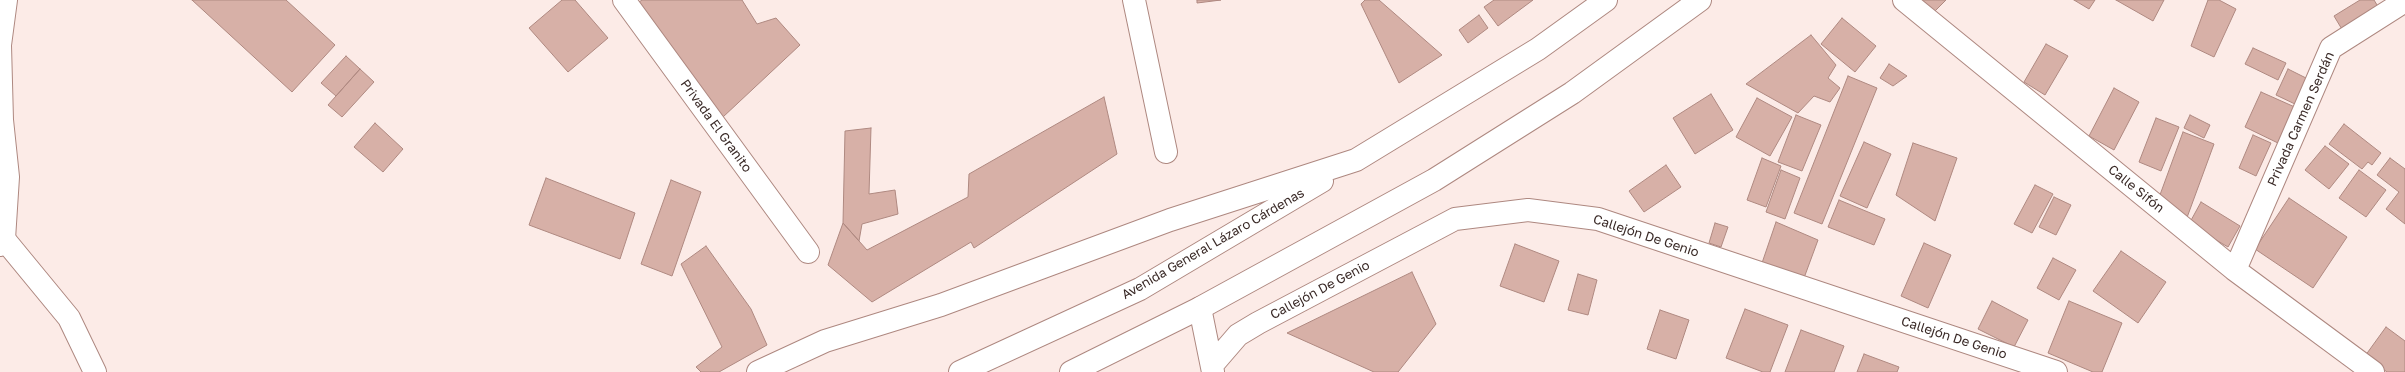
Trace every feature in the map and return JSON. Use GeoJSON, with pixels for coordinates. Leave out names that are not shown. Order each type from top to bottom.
{"type":"FeatureCollection","features":[{"type":"Feature","properties":{"kind":"street"},"geometry":{"type":"LineString","coordinates":[[6,0],[0,45],[1,119],[8,177],[2,242],[69,318],[95,372]]}},
{"type":"Feature","properties":{"kind":"street","name":"Privada El Granito"},"geometry":{"type":"LineString","coordinates":[[624,0],[808,252]]}},
{"type":"Feature","properties":{"kind":"street"},"geometry":{"type":"LineString","coordinates":[[1134,0],[1166,152]]}},
{"type":"Feature","properties":{"kind":"street"},"geometry":{"type":"LineString","coordinates":[[758,372],[825,341],[941,305],[1170,220],[1356,160],[1538,49],[1606,0]]}},
{"type":"Feature","properties":{"kind":"street"},"geometry":{"type":"LineString","coordinates":[[1070,372],[1200,308],[1434,180],[1572,93],[1700,0]]}},
{"type":"Feature","properties":{"kind":"street","name":"Calle Sifón"},"geometry":{"type":"LineString","coordinates":[[1904,0],[2235,270],[2373,372]]}},
{"type":"Feature","properties":{"kind":"street","name":"Privada Carmen Serdán"},"geometry":{"type":"LineString","coordinates":[[2235,270],[2331,48],[2405,1]]}},
{"type":"Feature","properties":{"kind":"street","name":"Avenida General Lázaro Cárdenas"},"geometry":{"type":"LineString","coordinates":[[960,372],[1140,289],[1356,160]]}},
{"type":"Feature","properties":{"kind":"street","name":"Callejón De Genio"},"geometry":{"type":"LineString","coordinates":[[1213,368],[1238,335],[1455,219],[1528,210],[1598,219],[2056,372]]}},
{"type":"Feature","properties":{"kind":"street"},"geometry":{"type":"LineString","coordinates":[[1200,308],[1213,368]]}},
{"type":"Feature","properties":{"kind":"building"},"geometry":{"type":"Polygon","coordinates":[[[192,0],[286,0],[335,45],[292,92],[192,0]]]}},
{"type":"Feature","properties":{"kind":"building"},"geometry":{"type":"Polygon","coordinates":[[[562,0],[575,0],[608,38],[568,72],[529,28],[562,0]]]}},
{"type":"Feature","properties":{"kind":"building"},"geometry":{"type":"Polygon","coordinates":[[[642,0],[742,0],[757,24],[776,18],[800,45],[723,117],[636,4],[642,0]]]}},
{"type":"Feature","properties":{"kind":"building"},"geometry":{"type":"Polygon","coordinates":[[[1197,0],[1221,0],[1197,3],[1197,0]]]}},
{"type":"Feature","properties":{"kind":"building"},"geometry":{"type":"Polygon","coordinates":[[[1365,0],[1379,0],[1442,55],[1399,83],[1361,4],[1365,0]]]}},
{"type":"Feature","properties":{"kind":"building"},"geometry":{"type":"Polygon","coordinates":[[[1494,0],[1533,0],[1498,26],[1484,7],[1494,0]]]}},
{"type":"Feature","properties":{"kind":"building"},"geometry":{"type":"Polygon","coordinates":[[[1913,0],[1946,0],[1929,17],[1913,0]]]}},
{"type":"Feature","properties":{"kind":"building"},"geometry":{"type":"Polygon","coordinates":[[[2074,0],[2095,0],[2089,9],[2074,0]]]}},
{"type":"Feature","properties":{"kind":"building"},"geometry":{"type":"Polygon","coordinates":[[[2116,0],[2164,0],[2153,21],[2116,0]]]}},
{"type":"Feature","properties":{"kind":"building"},"geometry":{"type":"Polygon","coordinates":[[[2208,0],[2219,0],[2236,9],[2214,57],[2191,46],[2208,0]]]}},
{"type":"Feature","properties":{"kind":"building"},"geometry":{"type":"Polygon","coordinates":[[[2360,0],[2374,0],[2382,13],[2346,36],[2334,16],[2360,0]]]}},
{"type":"Feature","properties":{"kind":"building"},"geometry":{"type":"Polygon","coordinates":[[[1479,15],[1488,28],[1468,43],[1459,30],[1479,15]]]}},
{"type":"Feature","properties":{"kind":"building"},"geometry":{"type":"Polygon","coordinates":[[[1842,18],[1876,46],[1855,72],[1821,44],[1842,18]]]}},
{"type":"Feature","properties":{"kind":"building"},"geometry":{"type":"Polygon","coordinates":[[[1811,35],[1836,65],[1828,78],[1840,88],[1830,102],[1814,96],[1798,113],[1746,84],[1811,35]]]}},
{"type":"Feature","properties":{"kind":"building"},"geometry":{"type":"Polygon","coordinates":[[[2046,44],[2068,56],[2045,95],[2024,82],[2046,44]]]}},
{"type":"Feature","properties":{"kind":"building"},"geometry":{"type":"Polygon","coordinates":[[[2253,48],[2286,63],[2278,80],[2245,64],[2253,48]]]}},
{"type":"Feature","properties":{"kind":"building"},"geometry":{"type":"Polygon","coordinates":[[[346,56],[360,69],[336,96],[321,83],[346,56]]]}},
{"type":"Feature","properties":{"kind":"building"},"geometry":{"type":"Polygon","coordinates":[[[1889,64],[1907,76],[1893,86],[1880,78],[1889,64]]]}},
{"type":"Feature","properties":{"kind":"building"},"geometry":{"type":"Polygon","coordinates":[[[360,69],[374,82],[342,117],[328,105],[360,69]]]}},
{"type":"Feature","properties":{"kind":"building"},"geometry":{"type":"Polygon","coordinates":[[[2288,69],[2308,79],[2297,105],[2276,95],[2288,69]]]}},
{"type":"Feature","properties":{"kind":"building"},"geometry":{"type":"Polygon","coordinates":[[[1848,76],[1877,88],[1822,224],[1794,213],[1848,76]]]}},
{"type":"Feature","properties":{"kind":"building"},"geometry":{"type":"Polygon","coordinates":[[[2114,88],[2139,102],[2114,150],[2089,136],[2114,88]]]}},
{"type":"Feature","properties":{"kind":"building"},"geometry":{"type":"Polygon","coordinates":[[[2261,92],[2297,108],[2280,144],[2245,127],[2261,92]]]}},
{"type":"Feature","properties":{"kind":"building"},"geometry":{"type":"Polygon","coordinates":[[[1711,94],[1733,130],[1695,154],[1673,118],[1711,94]]]}},
{"type":"Feature","properties":{"kind":"building"},"geometry":{"type":"Polygon","coordinates":[[[1104,97],[1117,154],[974,248],[971,242],[872,302],[828,265],[843,223],[867,250],[968,197],[969,174],[1104,97]]]}},
{"type":"Feature","properties":{"kind":"building"},"geometry":{"type":"Polygon","coordinates":[[[1757,98],[1792,117],[1770,156],[1736,137],[1757,98]]]}},
{"type":"Feature","properties":{"kind":"building"},"geometry":{"type":"Polygon","coordinates":[[[1796,115],[1821,125],[1802,171],[1778,162],[1796,115]]]}},
{"type":"Feature","properties":{"kind":"building"},"geometry":{"type":"Polygon","coordinates":[[[2190,115],[2210,125],[2204,138],[2184,128],[2190,115]]]}},
{"type":"Feature","properties":{"kind":"building"},"geometry":{"type":"Polygon","coordinates":[[[2156,118],[2179,127],[2161,171],[2139,162],[2156,118]]]}},
{"type":"Feature","properties":{"kind":"building"},"geometry":{"type":"Polygon","coordinates":[[[375,123],[403,149],[383,172],[354,147],[375,123]]]}},
{"type":"Feature","properties":{"kind":"building"},"geometry":{"type":"Polygon","coordinates":[[[2344,124],[2381,153],[2372,165],[2368,162],[2362,169],[2329,144],[2344,124]]]}},
{"type":"Feature","properties":{"kind":"building"},"geometry":{"type":"Polygon","coordinates":[[[871,128],[869,194],[895,190],[898,214],[862,224],[859,241],[843,223],[845,131],[871,128]]]}},
{"type":"Feature","properties":{"kind":"building"},"geometry":{"type":"Polygon","coordinates":[[[2183,132],[2214,144],[2185,223],[2157,203],[2183,132]]]}},
{"type":"Feature","properties":{"kind":"building"},"geometry":{"type":"Polygon","coordinates":[[[2253,135],[2271,143],[2256,176],[2239,168],[2253,135]]]}},
{"type":"Feature","properties":{"kind":"building"},"geometry":{"type":"Polygon","coordinates":[[[1864,142],[1891,154],[1867,208],[1840,196],[1864,142]]]}},
{"type":"Feature","properties":{"kind":"building"},"geometry":{"type":"Polygon","coordinates":[[[1913,143],[1957,158],[1935,221],[1896,195],[1913,143]]]}},
{"type":"Feature","properties":{"kind":"building"},"geometry":{"type":"Polygon","coordinates":[[[2325,146],[2349,164],[2329,189],[2305,170],[2325,146]]]}},
{"type":"Feature","properties":{"kind":"building"},"geometry":{"type":"Polygon","coordinates":[[[1762,158],[1781,166],[1766,207],[1747,200],[1762,158]]]}},
{"type":"Feature","properties":{"kind":"building"},"geometry":{"type":"Polygon","coordinates":[[[2390,158],[2405,169],[2405,224],[2386,209],[2399,192],[2377,175],[2390,158]]]}},
{"type":"Feature","properties":{"kind":"building"},"geometry":{"type":"Polygon","coordinates":[[[1666,165],[1681,187],[1644,212],[1629,191],[1666,165]]]}},
{"type":"Feature","properties":{"kind":"building"},"geometry":{"type":"Polygon","coordinates":[[[1781,170],[1800,178],[1785,219],[1766,212],[1781,170]]]}},
{"type":"Feature","properties":{"kind":"building"},"geometry":{"type":"Polygon","coordinates":[[[2359,170],[2386,190],[2366,217],[2339,198],[2359,170]]]}},
{"type":"Feature","properties":{"kind":"building"},"geometry":{"type":"Polygon","coordinates":[[[546,178],[635,213],[620,259],[529,225],[546,178]]]}},
{"type":"Feature","properties":{"kind":"building"},"geometry":{"type":"Polygon","coordinates":[[[671,180],[701,192],[672,276],[641,264],[671,180]]]}},
{"type":"Feature","properties":{"kind":"building"},"geometry":{"type":"Polygon","coordinates":[[[2035,185],[2053,194],[2032,233],[2014,224],[2035,185]]]}},
{"type":"Feature","properties":{"kind":"building"},"geometry":{"type":"Polygon","coordinates":[[[2054,197],[2071,205],[2056,235],[2039,227],[2054,197]]]}},
{"type":"Feature","properties":{"kind":"building"},"geometry":{"type":"Polygon","coordinates":[[[2289,198],[2347,237],[2313,288],[2255,249],[2289,198]]]}},
{"type":"Feature","properties":{"kind":"building"},"geometry":{"type":"Polygon","coordinates":[[[1839,200],[1885,219],[1874,245],[1828,227],[1839,200]]]}},
{"type":"Feature","properties":{"kind":"building"},"geometry":{"type":"Polygon","coordinates":[[[2201,202],[2240,226],[2228,247],[2189,224],[2201,202]]]}},
{"type":"Feature","properties":{"kind":"building"},"geometry":{"type":"Polygon","coordinates":[[[1776,222],[1818,240],[1804,278],[1762,263],[1776,222]]]}},
{"type":"Feature","properties":{"kind":"building"},"geometry":{"type":"Polygon","coordinates":[[[1715,223],[1728,227],[1721,247],[1709,243],[1715,223]]]}},
{"type":"Feature","properties":{"kind":"building"},"geometry":{"type":"Polygon","coordinates":[[[1924,243],[1951,255],[1928,308],[1901,296],[1924,243]]]}},
{"type":"Feature","properties":{"kind":"building"},"geometry":{"type":"Polygon","coordinates":[[[1515,244],[1559,261],[1544,302],[1500,286],[1515,244]]]}},
{"type":"Feature","properties":{"kind":"building"},"geometry":{"type":"Polygon","coordinates":[[[706,246],[751,309],[767,345],[719,372],[701,372],[696,367],[722,347],[681,264],[706,246]]]}},
{"type":"Feature","properties":{"kind":"building"},"geometry":{"type":"Polygon","coordinates":[[[2121,251],[2166,282],[2138,323],[2093,291],[2121,251]]]}},
{"type":"Feature","properties":{"kind":"building"},"geometry":{"type":"Polygon","coordinates":[[[2053,258],[2076,270],[2059,300],[2037,288],[2053,258]]]}},
{"type":"Feature","properties":{"kind":"building"},"geometry":{"type":"Polygon","coordinates":[[[1412,272],[1436,324],[1398,372],[1374,372],[1287,333],[1412,272]]]}},
{"type":"Feature","properties":{"kind":"building"},"geometry":{"type":"Polygon","coordinates":[[[1578,274],[1597,280],[1588,315],[1568,310],[1578,274]]]}},
{"type":"Feature","properties":{"kind":"building"},"geometry":{"type":"Polygon","coordinates":[[[1992,301],[2028,320],[2014,347],[1978,329],[1992,301]]]}},
{"type":"Feature","properties":{"kind":"building"},"geometry":{"type":"Polygon","coordinates":[[[2069,301],[2122,323],[2102,372],[2093,372],[2048,353],[2069,301]]]}},
{"type":"Feature","properties":{"kind":"building"},"geometry":{"type":"Polygon","coordinates":[[[1745,309],[1788,325],[1770,372],[1763,372],[1726,358],[1745,309]]]}},
{"type":"Feature","properties":{"kind":"building"},"geometry":{"type":"Polygon","coordinates":[[[1660,310],[1689,320],[1676,359],[1647,349],[1660,310]]]}},
{"type":"Feature","properties":{"kind":"building"},"geometry":{"type":"Polygon","coordinates":[[[2386,327],[2405,341],[2405,372],[2387,372],[2365,356],[2386,327]]]}},
{"type":"Feature","properties":{"kind":"building"},"geometry":{"type":"Polygon","coordinates":[[[1801,330],[1844,346],[1834,372],[1785,372],[1801,330]]]}},
{"type":"Feature","properties":{"kind":"building"},"geometry":{"type":"Polygon","coordinates":[[[1864,354],[1899,367],[1897,372],[1857,372],[1864,354]]]}}]}
